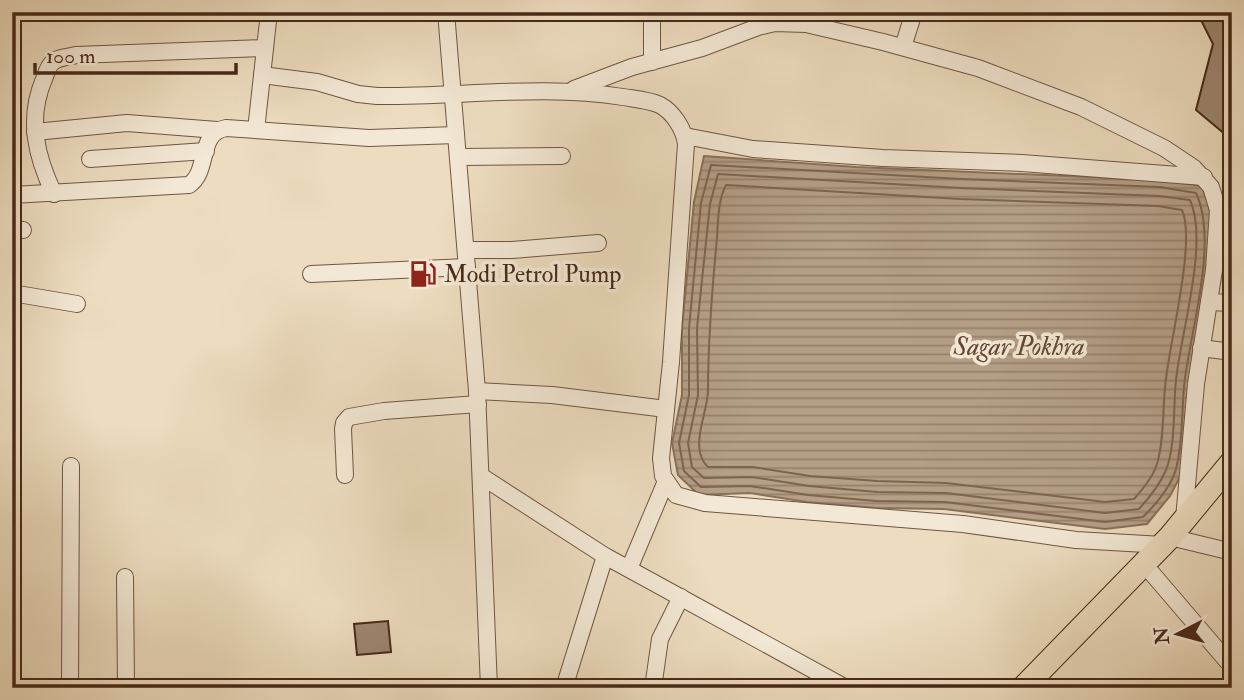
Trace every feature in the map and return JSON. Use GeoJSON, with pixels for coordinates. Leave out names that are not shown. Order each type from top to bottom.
{"type":"FeatureCollection","features":[{"type":"Feature","properties":{"kind":"highway"},"geometry":{"type":"LineString","coordinates":[[1023,688],[1173,533],[1232,462]]}},
{"type":"Feature","properties":{"kind":"street"},"geometry":{"type":"LineString","coordinates":[[256,131],[269,12]]}},
{"type":"Feature","properties":{"kind":"street"},"geometry":{"type":"LineString","coordinates":[[446,12],[477,398],[489,688]]}},
{"type":"Feature","properties":{"kind":"street"},"geometry":{"type":"LineString","coordinates":[[652,12],[652,62]]}},
{"type":"Feature","properties":{"kind":"street"},"geometry":{"type":"LineString","coordinates":[[903,47],[914,12]]}},
{"type":"Feature","properties":{"kind":"street"},"geometry":{"type":"LineString","coordinates":[[565,92],[632,67],[702,48],[794,17],[978,68],[1081,107],[1164,148],[1204,177],[1211,187],[1218,210],[1214,270],[1173,533]]}},
{"type":"Feature","properties":{"kind":"street"},"geometry":{"type":"LineString","coordinates":[[47,194],[35,132],[38,95],[51,64],[56,59],[76,55],[265,48]]}},
{"type":"Feature","properties":{"kind":"street"},"geometry":{"type":"LineString","coordinates":[[262,75],[317,82],[367,95],[565,92],[603,94],[651,102],[670,113],[685,136],[685,174],[661,458],[666,481],[676,495],[705,502],[963,524],[1076,540],[1173,533],[1232,552]]}},
{"type":"Feature","properties":{"kind":"street"},"geometry":{"type":"LineString","coordinates":[[35,132],[127,123],[369,138],[456,135]]}},
{"type":"Feature","properties":{"kind":"street"},"geometry":{"type":"LineString","coordinates":[[12,195],[189,185],[200,174],[211,135],[217,130]]}},
{"type":"Feature","properties":{"kind":"street"},"geometry":{"type":"LineString","coordinates":[[685,136],[753,149],[883,158],[1022,163],[1204,177]]}},
{"type":"Feature","properties":{"kind":"street"},"geometry":{"type":"LineString","coordinates":[[90,159],[206,151]]}},
{"type":"Feature","properties":{"kind":"street"},"geometry":{"type":"LineString","coordinates":[[458,157],[562,156]]}},
{"type":"Feature","properties":{"kind":"street"},"geometry":{"type":"LineString","coordinates":[[311,274],[393,268],[512,250],[598,243]]}},
{"type":"Feature","properties":{"kind":"street"},"geometry":{"type":"LineString","coordinates":[[12,293],[77,304]]}},
{"type":"Feature","properties":{"kind":"street"},"geometry":{"type":"LineString","coordinates":[[1209,302],[1232,303]]}},
{"type":"Feature","properties":{"kind":"street"},"geometry":{"type":"LineString","coordinates":[[1200,348],[1232,352]]}},
{"type":"Feature","properties":{"kind":"street"},"geometry":{"type":"LineString","coordinates":[[345,475],[344,423],[349,416],[477,398],[552,395],[666,409]]}},
{"type":"Feature","properties":{"kind":"street"},"geometry":{"type":"LineString","coordinates":[[70,688],[71,466]]}},
{"type":"Feature","properties":{"kind":"street"},"geometry":{"type":"LineString","coordinates":[[481,476],[605,556],[846,688]]}},
{"type":"Feature","properties":{"kind":"street"},"geometry":{"type":"LineString","coordinates":[[629,569],[666,481]]}},
{"type":"Feature","properties":{"kind":"street"},"geometry":{"type":"LineString","coordinates":[[564,688],[605,556]]}},
{"type":"Feature","properties":{"kind":"street"},"geometry":{"type":"LineString","coordinates":[[1144,564],[1227,661]]}},
{"type":"Feature","properties":{"kind":"street"},"geometry":{"type":"LineString","coordinates":[[125,577],[127,688]]}},
{"type":"Feature","properties":{"kind":"street"},"geometry":{"type":"LineString","coordinates":[[653,688],[660,639],[681,597]]}},
{"type":"Feature","properties":{"kind":"water","name":"Sagar Pokhra"},"geometry":{"type":"Polygon","coordinates":[[[704,156],[856,167],[1160,180],[1202,186],[1211,214],[1211,265],[1182,473],[1170,496],[1147,524],[1105,529],[944,509],[876,508],[807,502],[750,493],[699,495],[678,475],[672,443],[682,395],[682,328],[694,202],[704,156]]]}},
{"type":"Feature","properties":{"kind":"building"},"geometry":{"type":"Polygon","coordinates":[[[1197,12],[1232,12],[1232,140],[1196,110],[1213,44],[1197,12]]]}},
{"type":"Feature","properties":{"kind":"building"},"geometry":{"type":"Polygon","coordinates":[[[388,621],[391,652],[357,655],[354,624],[388,621]]]}},
{"type":"Feature","properties":{"kind":"place","name":"Modi Petrol Pump"},"geometry":{"type":"Point","coordinates":[423,274]}}]}
